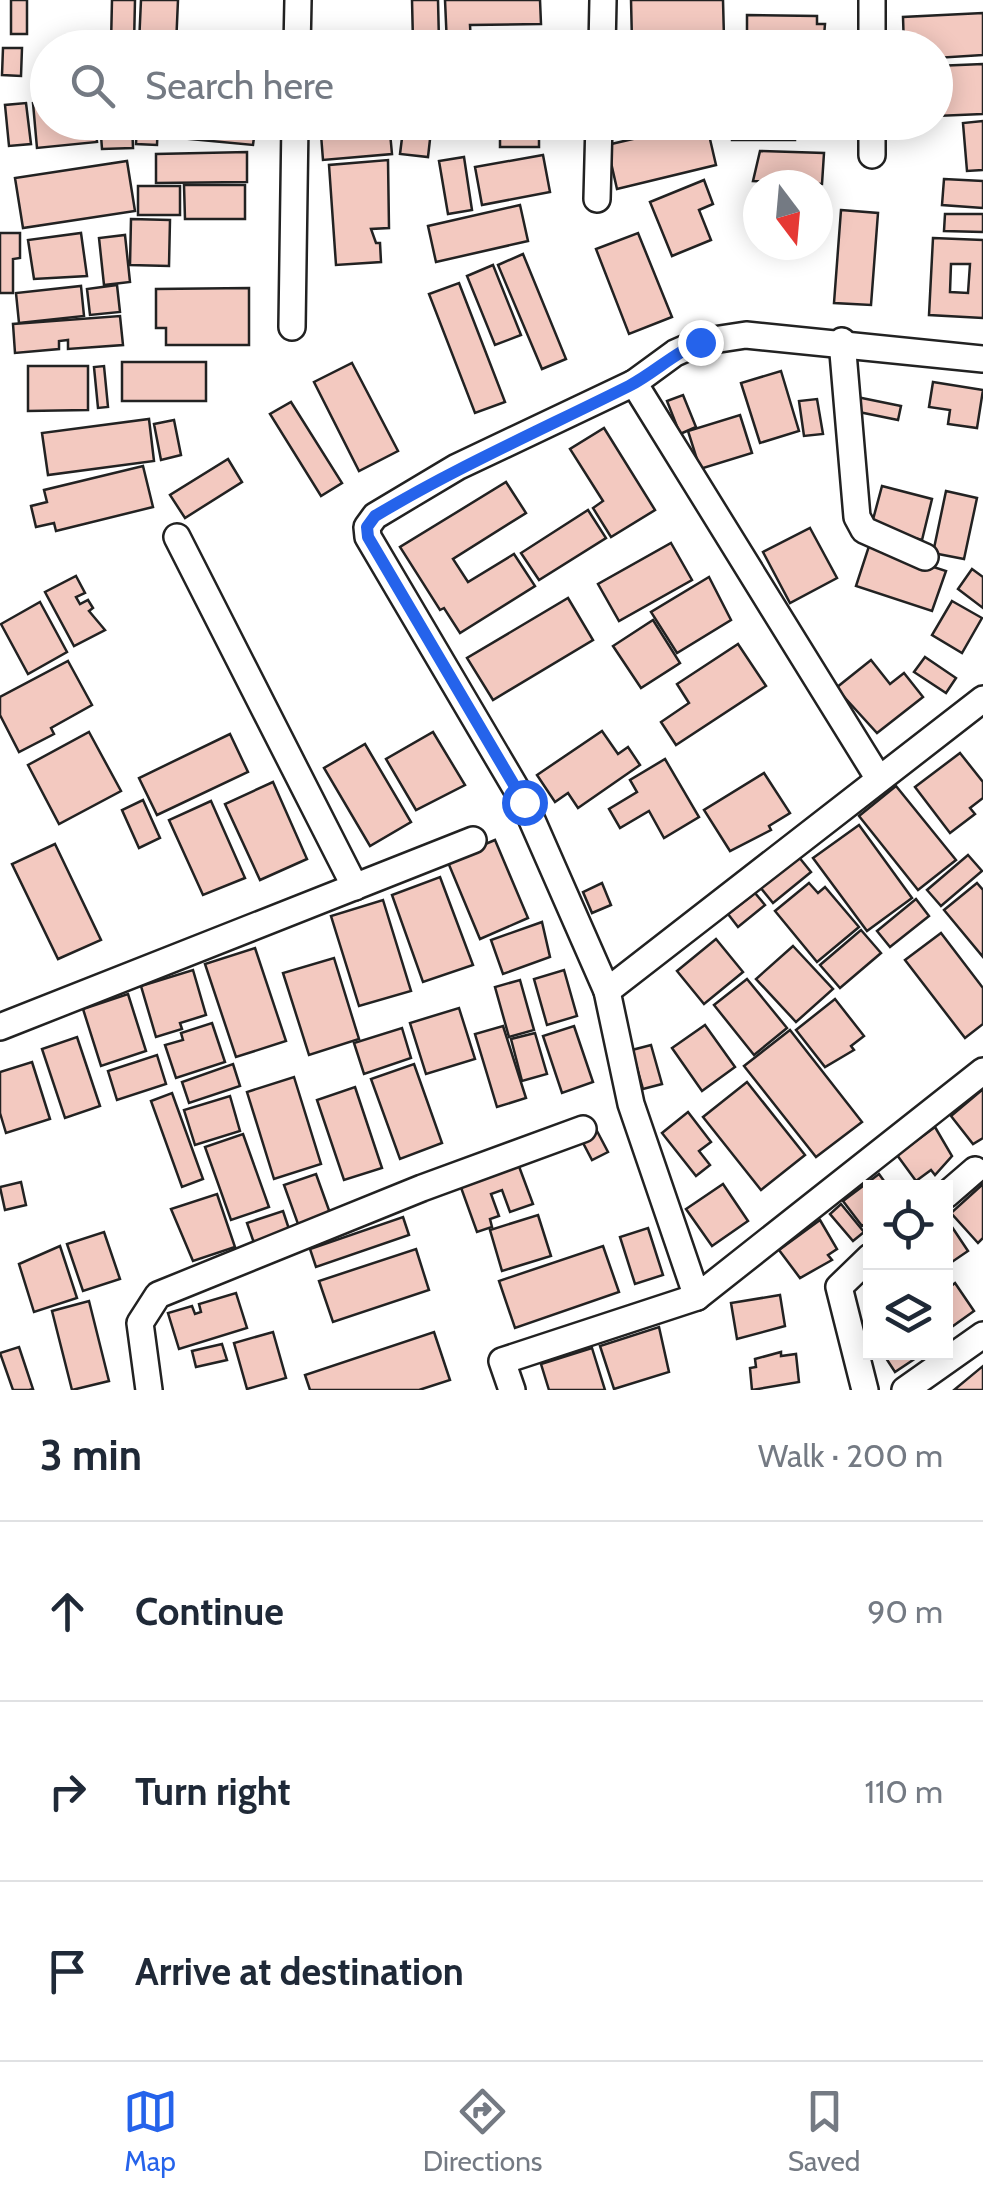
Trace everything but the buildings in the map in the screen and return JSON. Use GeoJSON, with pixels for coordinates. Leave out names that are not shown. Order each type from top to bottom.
{"type":"FeatureCollection","features":[{"type":"Feature","properties":{"kind":"street"},"geometry":{"type":"LineString","coordinates":[[297,30],[298,0]]}},
{"type":"Feature","properties":{"kind":"street"},"geometry":{"type":"LineString","coordinates":[[602,30],[603,0]]}},
{"type":"Feature","properties":{"kind":"street"},"geometry":{"type":"LineString","coordinates":[[872,0],[872,30]]}},
{"type":"Feature","properties":{"kind":"street"},"geometry":{"type":"LineString","coordinates":[[292,327],[295,140]]}},
{"type":"Feature","properties":{"kind":"street"},"geometry":{"type":"LineString","coordinates":[[597,199],[599,140]]}},
{"type":"Feature","properties":{"kind":"street"},"geometry":{"type":"LineString","coordinates":[[872,140],[872,155]]}},
{"type":"Feature","properties":{"kind":"street"},"geometry":{"type":"LineString","coordinates":[[696,1297],[632,1104],[607,990],[524,802],[368,537],[367,527],[375,516],[457,466],[634,384],[676,352],[721,337],[842,342],[983,359]]}},
{"type":"Feature","properties":{"kind":"street"},"geometry":{"type":"LineString","coordinates":[[842,342],[857,517],[864,530],[925,557]]}},
{"type":"Feature","properties":{"kind":"street"},"geometry":{"type":"LineString","coordinates":[[634,384],[879,779]]}},
{"type":"Feature","properties":{"kind":"street"},"geometry":{"type":"LineString","coordinates":[[178,537],[356,886]]}},
{"type":"Feature","properties":{"kind":"street"},"geometry":{"type":"LineString","coordinates":[[607,990],[983,699]]}},
{"type":"Feature","properties":{"kind":"street"},"geometry":{"type":"LineString","coordinates":[[0,1027],[473,840]]}},
{"type":"Feature","properties":{"kind":"street"},"geometry":{"type":"LineString","coordinates":[[512,1390],[502,1360],[696,1297],[983,1071]]}},
{"type":"Feature","properties":{"kind":"street"},"geometry":{"type":"LineString","coordinates":[[148,1390],[140,1323],[158,1295],[422,1188],[584,1128]]}},
{"type":"Feature","properties":{"kind":"street"},"geometry":{"type":"LineString","coordinates":[[953,1189],[975,1170]]}},
{"type":"Feature","properties":{"kind":"street"},"geometry":{"type":"LineString","coordinates":[[863,1264],[839,1287],[865,1390]]}},
{"type":"Feature","properties":{"kind":"street"},"geometry":{"type":"LineString","coordinates":[[905,1390],[983,1335]]}},
{"type":"Feature","properties":{"kind":"route"},"geometry":{"type":"LineString","coordinates":[[524,802],[368,537],[367,527],[375,516],[457,466],[634,384],[676,352],[700,342]]}}]}
